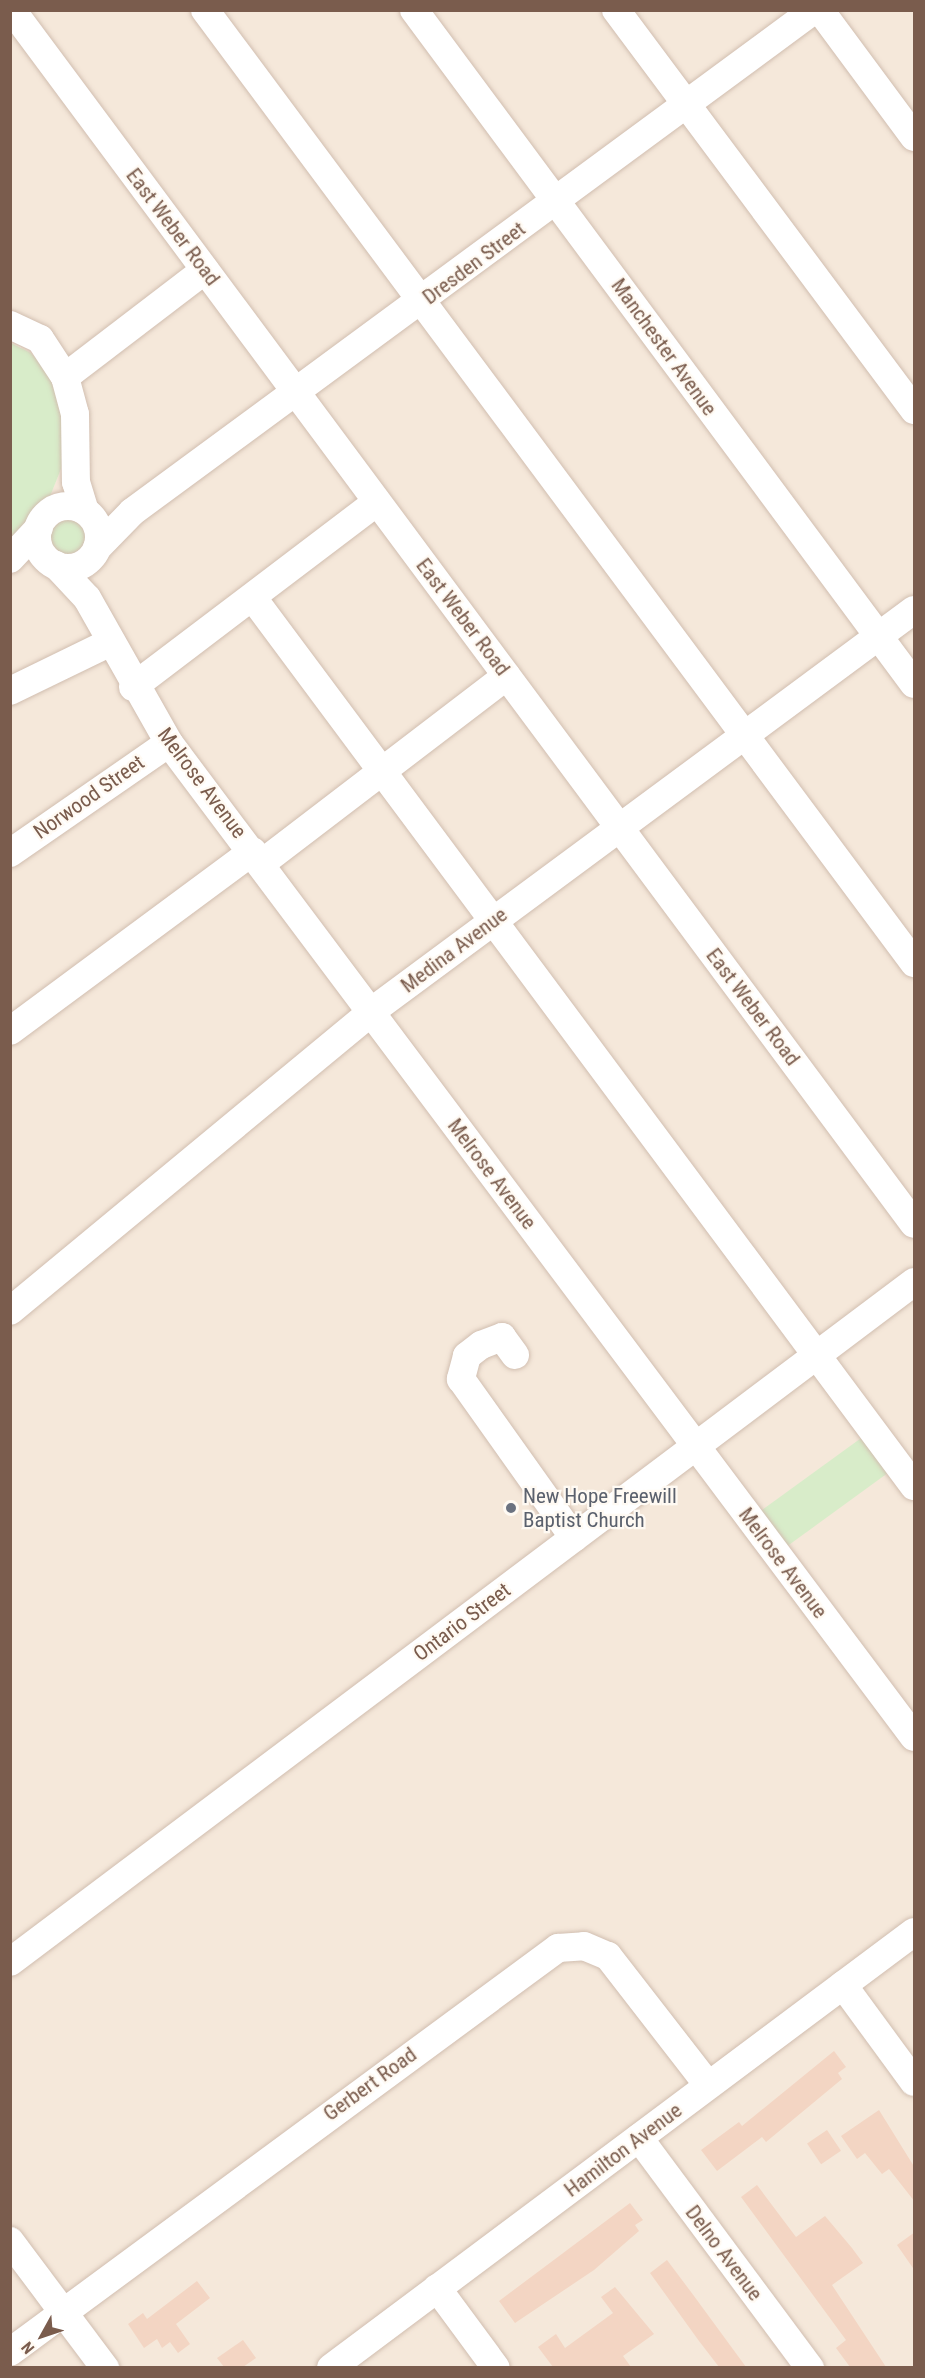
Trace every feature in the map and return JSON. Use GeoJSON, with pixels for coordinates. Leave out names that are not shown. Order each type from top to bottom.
{"type":"FeatureCollection","features":[{"type":"Feature","properties":{"kind":"street","name":"East Weber Road"},"geometry":{"type":"LineString","coordinates":[[12,10],[915,1224]]}},
{"type":"Feature","properties":{"kind":"street"},"geometry":{"type":"LineString","coordinates":[[205,10],[915,963]]}},
{"type":"Feature","properties":{"kind":"street","name":"Manchester Avenue"},"geometry":{"type":"LineString","coordinates":[[414,10],[915,684]]}},
{"type":"Feature","properties":{"kind":"street"},"geometry":{"type":"LineString","coordinates":[[616,10],[915,410]]}},
{"type":"Feature","properties":{"kind":"street","name":"Dresden Street"},"geometry":{"type":"LineString","coordinates":[[93,554],[132,512],[422,302],[814,10]]}},
{"type":"Feature","properties":{"kind":"street"},"geometry":{"type":"LineString","coordinates":[[820,10],[915,137]]}},
{"type":"Feature","properties":{"kind":"street"},"geometry":{"type":"LineString","coordinates":[[64,377],[205,270]]}},
{"type":"Feature","properties":{"kind":"street"},"geometry":{"type":"LineString","coordinates":[[10,325],[40,339],[64,377],[75,414],[76,482],[89,515],[93,554],[73,567],[51,561],[14,557]]}},
{"type":"Feature","properties":{"kind":"street"},"geometry":{"type":"LineString","coordinates":[[14,557],[76,482]]}},
{"type":"Feature","properties":{"kind":"street"},"geometry":{"type":"LineString","coordinates":[[133,687],[377,502]]}},
{"type":"Feature","properties":{"kind":"street"},"geometry":{"type":"LineString","coordinates":[[44,520],[67,506],[89,515]]}},
{"type":"Feature","properties":{"kind":"street","name":"Dresden Street"},"geometry":{"type":"LineString","coordinates":[[89,515],[132,512]]}},
{"type":"Feature","properties":{"kind":"street"},"geometry":{"type":"LineString","coordinates":[[44,520],[51,561]]}},
{"type":"Feature","properties":{"kind":"street","name":"Melrose Avenue"},"geometry":{"type":"LineString","coordinates":[[87,598],[93,554]]}},
{"type":"Feature","properties":{"kind":"street","name":"Melrose Avenue"},"geometry":{"type":"LineString","coordinates":[[51,561],[87,598],[133,687],[169,743],[257,857],[915,1737]]}},
{"type":"Feature","properties":{"kind":"street"},"geometry":{"type":"LineString","coordinates":[[253,598],[915,1486]]}},
{"type":"Feature","properties":{"kind":"street","name":"Medina Avenue"},"geometry":{"type":"LineString","coordinates":[[10,1311],[372,1011],[915,610]]}},
{"type":"Feature","properties":{"kind":"street"},"geometry":{"type":"LineString","coordinates":[[10,691],[109,643]]}},
{"type":"Feature","properties":{"kind":"street"},"geometry":{"type":"LineString","coordinates":[[10,1031],[382,772],[507,676]]}},
{"type":"Feature","properties":{"kind":"street","name":"Norwood Street"},"geometry":{"type":"LineString","coordinates":[[10,853],[169,743]]}},
{"type":"Feature","properties":{"kind":"street","name":"Ontario Street"},"geometry":{"type":"LineString","coordinates":[[10,1962],[915,1282]]}},
{"type":"Feature","properties":{"kind":"street"},"geometry":{"type":"LineString","coordinates":[[515,1355],[502,1337],[481,1345],[467,1356],[461,1379],[574,1538]]}},
{"type":"Feature","properties":{"kind":"street","name":"Hamilton Avenue"},"geometry":{"type":"LineString","coordinates":[[331,2367],[915,1932]]}},
{"type":"Feature","properties":{"kind":"street","name":"Gerbert Road"},"geometry":{"type":"LineString","coordinates":[[10,2352],[558,1948],[584,1946],[608,1956],[708,2085]]}},
{"type":"Feature","properties":{"kind":"street"},"geometry":{"type":"LineString","coordinates":[[843,1985],[915,2082]]}},
{"type":"Feature","properties":{"kind":"street","name":"Delno Avenue"},"geometry":{"type":"LineString","coordinates":[[639,2138],[810,2367]]}},
{"type":"Feature","properties":{"kind":"street"},"geometry":{"type":"LineString","coordinates":[[10,2241],[105,2367]]}},
{"type":"Feature","properties":{"kind":"street"},"geometry":{"type":"LineString","coordinates":[[437,2288],[496,2367]]}},
{"type":"Feature","properties":{"kind":"shaded area"},"geometry":{"type":"Polygon","coordinates":[[[11,11],[914,11],[914,2367],[11,2367],[10,545],[45,508],[65,459],[21,347],[11,343],[11,11]]]}},
{"type":"Feature","properties":{"kind":"green space"},"geometry":{"type":"Polygon","coordinates":[[[11,343],[31,353],[47,372],[62,405],[65,459],[45,509],[11,545],[11,343]]]}},
{"type":"Feature","properties":{"kind":"green space"},"geometry":{"type":"Polygon","coordinates":[[[68,520],[80,525],[85,537],[80,549],[68,554],[56,549],[51,537],[56,525],[68,520]]]}},
{"type":"Feature","properties":{"kind":"green space"},"geometry":{"type":"Polygon","coordinates":[[[864,1436],[890,1472],[785,1548],[759,1512],[864,1436]]]}},
{"type":"Feature","properties":{"kind":"building"},"geometry":{"type":"Polygon","coordinates":[[[834,2051],[846,2067],[838,2073],[842,2079],[766,2142],[762,2137],[717,2171],[701,2150],[739,2122],[742,2126],[834,2051]]]}},
{"type":"Feature","properties":{"kind":"building"},"geometry":{"type":"Polygon","coordinates":[[[879,2110],[915,2168],[915,2202],[889,2169],[882,2174],[865,2153],[857,2159],[841,2136],[879,2110]]]}},
{"type":"Feature","properties":{"kind":"building"},"geometry":{"type":"Polygon","coordinates":[[[827,2130],[841,2151],[821,2164],[807,2143],[827,2130]]]}},
{"type":"Feature","properties":{"kind":"building"},"geometry":{"type":"Polygon","coordinates":[[[757,2185],[796,2237],[825,2216],[863,2263],[832,2285],[886,2367],[850,2367],[836,2348],[846,2340],[741,2197],[757,2185]]]}},
{"type":"Feature","properties":{"kind":"building"},"geometry":{"type":"Polygon","coordinates":[[[630,2203],[643,2220],[635,2225],[639,2231],[594,2270],[515,2323],[499,2301],[630,2203]]]}},
{"type":"Feature","properties":{"kind":"building"},"geometry":{"type":"Polygon","coordinates":[[[915,2232],[915,2271],[897,2245],[915,2232]]]}},
{"type":"Feature","properties":{"kind":"building"},"geometry":{"type":"Polygon","coordinates":[[[667,2260],[746,2367],[719,2367],[699,2341],[650,2273],[667,2260]]]}},
{"type":"Feature","properties":{"kind":"building"},"geometry":{"type":"Polygon","coordinates":[[[197,2281],[210,2298],[176,2324],[190,2344],[178,2353],[170,2342],[162,2348],[157,2339],[144,2348],[128,2324],[143,2313],[147,2319],[197,2281]]]}},
{"type":"Feature","properties":{"kind":"building"},"geometry":{"type":"Polygon","coordinates":[[[615,2287],[654,2334],[623,2356],[631,2367],[553,2367],[538,2347],[556,2334],[565,2348],[613,2313],[601,2297],[615,2287]]]}},
{"type":"Feature","properties":{"kind":"building"},"geometry":{"type":"Polygon","coordinates":[[[243,2340],[256,2358],[243,2367],[224,2367],[217,2358],[243,2340]]]}},
{"type":"Feature","properties":{"kind":"place","name":"New Hope Freewill Baptist Church"},"geometry":{"type":"Point","coordinates":[511,1508]}}]}
